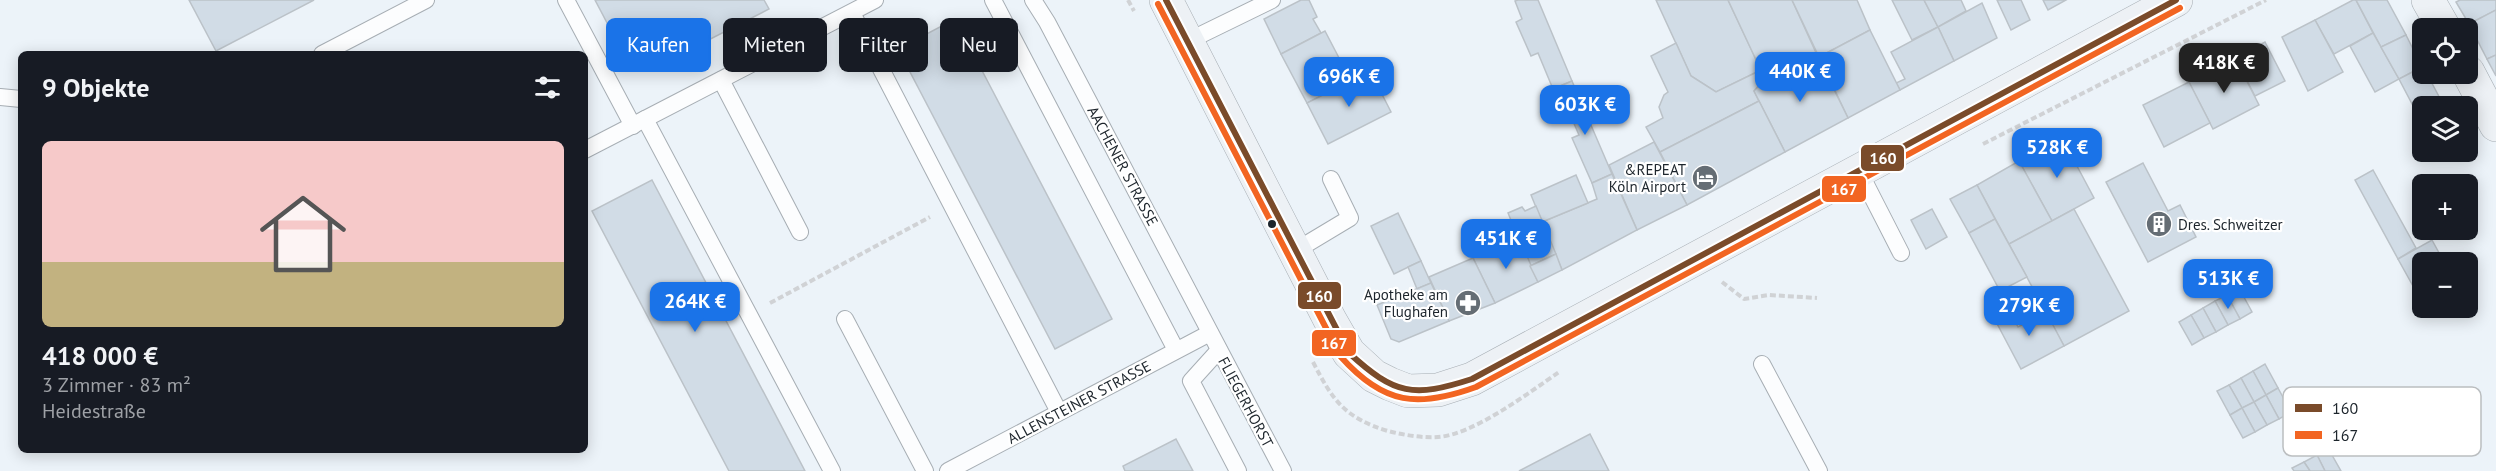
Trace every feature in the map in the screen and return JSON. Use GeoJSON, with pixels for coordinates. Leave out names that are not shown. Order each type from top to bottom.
{"type":"FeatureCollection","features":[{"type":"Feature","properties":{"kind":"street"},"geometry":{"type":"LineString","coordinates":[[1166,0],[1294,251],[1349,353],[1374,376],[1408,391],[1438,390],[1472,379],[1858,169],[2176,0]]}},
{"type":"Feature","properties":{"kind":"street"},"geometry":{"type":"LineString","coordinates":[[2428,0],[2438,18]]}},
{"type":"Feature","properties":{"kind":"street"},"geometry":{"type":"LineString","coordinates":[[2474,84],[2496,124]]}},
{"type":"Feature","properties":{"kind":"lane"},"geometry":{"type":"LineString","coordinates":[[328,51],[426,0]]}},
{"type":"Feature","properties":{"kind":"lane"},"geometry":{"type":"LineString","coordinates":[[566,0],[749,314],[832,471]]}},
{"type":"Feature","properties":{"kind":"lane"},"geometry":{"type":"LineString","coordinates":[[588,148],[875,0]]}},
{"type":"Feature","properties":{"kind":"lane"},"geometry":{"type":"LineString","coordinates":[[993,0],[1176,350]]}},
{"type":"Feature","properties":{"kind":"lane","name":"AACHENER STRASSE"},"geometry":{"type":"LineString","coordinates":[[1033,0],[1053,32],[1210,333]]}},
{"type":"Feature","properties":{"kind":"lane"},"geometry":{"type":"LineString","coordinates":[[1186,42],[1272,0]]}},
{"type":"Feature","properties":{"kind":"lane"},"geometry":{"type":"LineString","coordinates":[[852,13],[1059,412]]}},
{"type":"Feature","properties":{"kind":"lane"},"geometry":{"type":"LineString","coordinates":[[721,80],[800,232]]}},
{"type":"Feature","properties":{"kind":"lane"},"geometry":{"type":"LineString","coordinates":[[0,97],[18,99]]}},
{"type":"Feature","properties":{"kind":"lane"},"geometry":{"type":"LineString","coordinates":[[1858,169],[1900,253]]}},
{"type":"Feature","properties":{"kind":"lane"},"geometry":{"type":"LineString","coordinates":[[1294,251],[1350,218],[1331,179]]}},
{"type":"Feature","properties":{"kind":"lane"},"geometry":{"type":"LineString","coordinates":[[845,319],[925,471]]}},
{"type":"Feature","properties":{"kind":"lane","name":"ALLENSTEINER STRASSE"},"geometry":{"type":"LineString","coordinates":[[948,471],[1210,333]]}},
{"type":"Feature","properties":{"kind":"lane","name":"FLIEGERHORST"},"geometry":{"type":"LineString","coordinates":[[1210,333],[1283,471]]}},
{"type":"Feature","properties":{"kind":"lane"},"geometry":{"type":"LineString","coordinates":[[1218,350],[1191,381],[1238,471]]}},
{"type":"Feature","properties":{"kind":"lane"},"geometry":{"type":"LineString","coordinates":[[1762,364],[1819,471]]}},
{"type":"Feature","properties":{"kind":"path"},"geometry":{"type":"LineString","coordinates":[[749,314],[952,205]]}},
{"type":"Feature","properties":{"kind":"path"},"geometry":{"type":"LineString","coordinates":[[1722,281],[1744,299],[1769,295],[1817,298]]}},
{"type":"Feature","properties":{"kind":"building"},"geometry":{"type":"Polygon","coordinates":[[[189,0],[314,0],[216,51],[189,0]]]}},
{"type":"Feature","properties":{"kind":"building"},"geometry":{"type":"Polygon","coordinates":[[[595,0],[764,0],[769,9],[751,18],[723,18],[723,33],[711,39],[711,18],[606,18],[606,21],[595,0]]]}},
{"type":"Feature","properties":{"kind":"building"},"geometry":{"type":"Polygon","coordinates":[[[1301,0],[1309,0],[1317,17],[1313,19],[1321,33],[1281,54],[1264,19],[1301,0]]]}},
{"type":"Feature","properties":{"kind":"building"},"geometry":{"type":"Polygon","coordinates":[[[1538,0],[1572,81],[1553,89],[1538,53],[1531,56],[1516,22],[1522,19],[1515,1],[1538,0]]]}},
{"type":"Feature","properties":{"kind":"building"},"geometry":{"type":"Polygon","coordinates":[[[1656,0],[1728,0],[1761,70],[1716,92],[1691,76],[1656,0]]]}},
{"type":"Feature","properties":{"kind":"building"},"geometry":{"type":"Polygon","coordinates":[[[1728,0],[1792,0],[1817,55],[1765,79],[1728,0]]]}},
{"type":"Feature","properties":{"kind":"building"},"geometry":{"type":"Polygon","coordinates":[[[1792,0],[1857,0],[1870,30],[1819,57],[1792,0]]]}},
{"type":"Feature","properties":{"kind":"building"},"geometry":{"type":"Polygon","coordinates":[[[1892,0],[1924,0],[1938,27],[1912,40],[1892,0]]]}},
{"type":"Feature","properties":{"kind":"building"},"geometry":{"type":"Polygon","coordinates":[[[1924,0],[1961,0],[1966,11],[1938,27],[1924,0]]]}},
{"type":"Feature","properties":{"kind":"building"},"geometry":{"type":"Polygon","coordinates":[[[1997,0],[2021,0],[2030,20],[2011,30],[1997,0]]]}},
{"type":"Feature","properties":{"kind":"building"},"geometry":{"type":"Polygon","coordinates":[[[2043,0],[2066,0],[2048,10],[2043,0]]]}},
{"type":"Feature","properties":{"kind":"building"},"geometry":{"type":"Polygon","coordinates":[[[2356,0],[2373,33],[2334,54],[2315,20],[2356,0]]]}},
{"type":"Feature","properties":{"kind":"building"},"geometry":{"type":"Polygon","coordinates":[[[2356,0],[2387,0],[2406,35],[2381,47],[2356,0]]]}},
{"type":"Feature","properties":{"kind":"building"},"geometry":{"type":"Polygon","coordinates":[[[2496,0],[2496,10],[2478,19],[2465,18],[2456,2],[2496,0]]]}},
{"type":"Feature","properties":{"kind":"building"},"geometry":{"type":"Polygon","coordinates":[[[1982,3],[1997,38],[1954,61],[1938,27],[1982,3]]]}},
{"type":"Feature","properties":{"kind":"building"},"geometry":{"type":"Polygon","coordinates":[[[2496,10],[2496,55],[2487,59],[2478,42],[2478,19],[2496,10]]]}},
{"type":"Feature","properties":{"kind":"building"},"geometry":{"type":"Polygon","coordinates":[[[2315,20],[2343,72],[2308,91],[2282,37],[2315,20]]]}},
{"type":"Feature","properties":{"kind":"building"},"geometry":{"type":"Polygon","coordinates":[[[940,27],[940,72],[983,72],[1112,319],[1055,349],[910,72],[928,72],[928,33],[940,27]]]}},
{"type":"Feature","properties":{"kind":"building"},"geometry":{"type":"Polygon","coordinates":[[[1938,27],[1954,61],[1900,90],[1896,83],[1905,79],[1891,52],[1938,27]]]}},
{"type":"Feature","properties":{"kind":"building"},"geometry":{"type":"Polygon","coordinates":[[[1870,30],[1900,90],[1848,118],[1819,57],[1870,30]]]}},
{"type":"Feature","properties":{"kind":"building"},"geometry":{"type":"Polygon","coordinates":[[[1325,31],[1351,81],[1307,103],[1281,54],[1325,31]]]}},
{"type":"Feature","properties":{"kind":"building"},"geometry":{"type":"Polygon","coordinates":[[[2373,33],[2399,79],[2375,92],[2350,46],[2373,33]]]}},
{"type":"Feature","properties":{"kind":"building"},"geometry":{"type":"Polygon","coordinates":[[[2406,35],[2412,47],[2412,72],[2399,79],[2381,47],[2406,35]]]}},
{"type":"Feature","properties":{"kind":"building"},"geometry":{"type":"Polygon","coordinates":[[[2265,42],[2285,81],[2255,96],[2235,58],[2265,42]]]}},
{"type":"Feature","properties":{"kind":"building"},"geometry":{"type":"Polygon","coordinates":[[[1676,43],[1691,76],[1716,92],[1761,70],[1765,79],[1754,91],[1759,101],[1660,152],[1646,127],[1663,118],[1659,107],[1664,95],[1668,92],[1651,56],[1676,43]]]}},
{"type":"Feature","properties":{"kind":"building"},"geometry":{"type":"Polygon","coordinates":[[[1817,55],[1848,118],[1785,152],[1754,91],[1765,79],[1817,55]]]}},
{"type":"Feature","properties":{"kind":"building"},"geometry":{"type":"Polygon","coordinates":[[[2496,55],[2496,76],[2487,59],[2496,55]]]}},
{"type":"Feature","properties":{"kind":"building"},"geometry":{"type":"Polygon","coordinates":[[[2235,58],[2259,105],[2213,129],[2189,82],[2235,58]]]}},
{"type":"Feature","properties":{"kind":"building"},"geometry":{"type":"Polygon","coordinates":[[[1370,71],[1391,112],[1328,144],[1307,103],[1370,71]]]}},
{"type":"Feature","properties":{"kind":"building"},"geometry":{"type":"Polygon","coordinates":[[[2412,72],[2412,84],[2432,84],[2439,96],[2412,96],[2412,104],[2399,79],[2412,72]]]}},
{"type":"Feature","properties":{"kind":"building"},"geometry":{"type":"Polygon","coordinates":[[[1572,81],[1612,174],[1592,183],[1572,138],[1579,135],[1558,87],[1572,81]]]}},
{"type":"Feature","properties":{"kind":"building"},"geometry":{"type":"Polygon","coordinates":[[[2189,82],[2210,123],[2164,147],[2143,105],[2189,82]]]}},
{"type":"Feature","properties":{"kind":"building","name":"&REPEAT Köln Airport"},"geometry":{"type":"Polygon","coordinates":[[[1759,101],[1785,152],[1687,205],[1660,152],[1759,101]]]}},
{"type":"Feature","properties":{"kind":"building"},"geometry":{"type":"Polygon","coordinates":[[[2062,138],[2094,198],[2052,221],[2019,161],[2062,138]]]}},
{"type":"Feature","properties":{"kind":"building"},"geometry":{"type":"Polygon","coordinates":[[[1654,142],[1687,205],[1637,230],[1609,165],[1654,142]]]}},
{"type":"Feature","properties":{"kind":"building"},"geometry":{"type":"Polygon","coordinates":[[[2019,161],[2052,221],[2009,244],[1977,185],[2019,161]]]}},
{"type":"Feature","properties":{"kind":"building","name":"Dres. Schweitzer"},"geometry":{"type":"Polygon","coordinates":[[[2143,163],[2168,211],[2180,205],[2196,237],[2148,262],[2106,182],[2143,163]]]}},
{"type":"Feature","properties":{"kind":"building"},"geometry":{"type":"Polygon","coordinates":[[[2373,170],[2416,248],[2398,259],[2355,180],[2373,170]]]}},
{"type":"Feature","properties":{"kind":"building"},"geometry":{"type":"Polygon","coordinates":[[[1612,174],[1637,230],[1562,270],[1542,222],[1597,199],[1592,183],[1612,174]]]}},
{"type":"Feature","properties":{"kind":"building"},"geometry":{"type":"Polygon","coordinates":[[[1576,175],[1588,203],[1542,222],[1531,195],[1576,175]]]}},
{"type":"Feature","properties":{"kind":"building"},"geometry":{"type":"Polygon","coordinates":[[[652,180],[805,471],[729,471],[592,211],[652,180]]]}},
{"type":"Feature","properties":{"kind":"building"},"geometry":{"type":"Polygon","coordinates":[[[1977,185],[1995,219],[1969,233],[1950,199],[1977,185]]]}},
{"type":"Feature","properties":{"kind":"building"},"geometry":{"type":"Polygon","coordinates":[[[1536,206],[1556,254],[1530,266],[1508,213],[1522,207],[1525,211],[1536,206]]]}},
{"type":"Feature","properties":{"kind":"building"},"geometry":{"type":"Polygon","coordinates":[[[1932,209],[1947,237],[1926,249],[1911,220],[1932,209]]]}},
{"type":"Feature","properties":{"kind":"building"},"geometry":{"type":"Polygon","coordinates":[[[2074,209],[2129,311],[2064,346],[2009,244],[2074,209]]]}},
{"type":"Feature","properties":{"kind":"building"},"geometry":{"type":"Polygon","coordinates":[[[1398,213],[1421,261],[1394,274],[1371,226],[1398,213]]]}},
{"type":"Feature","properties":{"kind":"building"},"geometry":{"type":"Polygon","coordinates":[[[1995,219],[2027,277],[2000,291],[1969,233],[1995,219]]]}},
{"type":"Feature","properties":{"kind":"building"},"geometry":{"type":"Polygon","coordinates":[[[1519,237],[1538,282],[1495,303],[1473,258],[1519,237]]]}},
{"type":"Feature","properties":{"kind":"building"},"geometry":{"type":"Polygon","coordinates":[[[2432,240],[2439,252],[2412,252],[2412,284],[2398,259],[2432,240]]]}},
{"type":"Feature","properties":{"kind":"building"},"geometry":{"type":"Polygon","coordinates":[[[1556,254],[1562,270],[1538,282],[1530,266],[1556,254]]]}},
{"type":"Feature","properties":{"kind":"building"},"geometry":{"type":"Polygon","coordinates":[[[1473,258],[1495,303],[1449,321],[1429,277],[1473,258]]]}},
{"type":"Feature","properties":{"kind":"building"},"geometry":{"type":"Polygon","coordinates":[[[1421,261],[1431,283],[1417,289],[1408,267],[1421,261]]]}},
{"type":"Feature","properties":{"kind":"building"},"geometry":{"type":"Polygon","coordinates":[[[1431,283],[1449,321],[1399,342],[1391,339],[1377,305],[1431,283]]]}},
{"type":"Feature","properties":{"kind":"building"},"geometry":{"type":"Polygon","coordinates":[[[2239,288],[2252,312],[2240,319],[2227,295],[2239,288]]]}},
{"type":"Feature","properties":{"kind":"building"},"geometry":{"type":"Polygon","coordinates":[[[2227,295],[2240,319],[2228,325],[2215,301],[2227,295]]]}},
{"type":"Feature","properties":{"kind":"building"},"geometry":{"type":"Polygon","coordinates":[[[2215,301],[2228,325],[2216,332],[2203,308],[2215,301]]]}},
{"type":"Feature","properties":{"kind":"building"},"geometry":{"type":"Polygon","coordinates":[[[2008,307],[2018,327],[2046,312],[2064,346],[2021,369],[1993,316],[2008,307]]]}},
{"type":"Feature","properties":{"kind":"building"},"geometry":{"type":"Polygon","coordinates":[[[2203,308],[2216,332],[2204,338],[2191,315],[2203,308]]]}},
{"type":"Feature","properties":{"kind":"building"},"geometry":{"type":"Polygon","coordinates":[[[2191,315],[2204,338],[2192,345],[2179,322],[2191,315]]]}},
{"type":"Feature","properties":{"kind":"building"},"geometry":{"type":"Polygon","coordinates":[[[2265,364],[2278,388],[2266,395],[2253,371],[2265,364]]]}},
{"type":"Feature","properties":{"kind":"building"},"geometry":{"type":"Polygon","coordinates":[[[2253,371],[2266,395],[2254,402],[2241,378],[2253,371]]]}},
{"type":"Feature","properties":{"kind":"building"},"geometry":{"type":"Polygon","coordinates":[[[2241,378],[2254,402],[2242,408],[2229,385],[2241,378]]]}},
{"type":"Feature","properties":{"kind":"building"},"geometry":{"type":"Polygon","coordinates":[[[2229,385],[2242,408],[2230,415],[2217,391],[2229,385]]]}},
{"type":"Feature","properties":{"kind":"building"},"geometry":{"type":"Polygon","coordinates":[[[2278,388],[2283,397],[2283,417],[2279,419],[2266,395],[2278,388]]]}},
{"type":"Feature","properties":{"kind":"building"},"geometry":{"type":"Polygon","coordinates":[[[2266,395],[2279,419],[2267,425],[2254,402],[2266,395]]]}},
{"type":"Feature","properties":{"kind":"building"},"geometry":{"type":"Polygon","coordinates":[[[2254,402],[2267,425],[2255,432],[2242,408],[2254,402]]]}},
{"type":"Feature","properties":{"kind":"building"},"geometry":{"type":"Polygon","coordinates":[[[2242,408],[2255,432],[2243,438],[2230,415],[2242,408]]]}},
{"type":"Feature","properties":{"kind":"building"},"geometry":{"type":"Polygon","coordinates":[[[1590,434],[1609,471],[1519,471],[1590,434]]]}},
{"type":"Feature","properties":{"kind":"building"},"geometry":{"type":"Polygon","coordinates":[[[1176,439],[1193,471],[1125,471],[1123,466],[1176,439]]]}},
{"type":"Feature","properties":{"kind":"building"},"geometry":{"type":"Polygon","coordinates":[[[2318,456],[2333,456],[2341,471],[2325,471],[2318,456]]]}},
{"type":"Feature","properties":{"kind":"building"},"geometry":{"type":"Polygon","coordinates":[[[2318,456],[2325,471],[2310,471],[2304,462],[2318,456]]]}},
{"type":"Feature","properties":{"kind":"building"},"geometry":{"type":"Polygon","coordinates":[[[2304,462],[2310,471],[2294,471],[2292,468],[2304,462]]]}},
{"type":"Feature","properties":{"kind":"transit line","name":"160"},"geometry":{"type":"LineString","coordinates":[[1166,0],[1349,353],[1365,367],[1393,385],[1419,390],[1434,389],[1472,379],[2176,0]]}},
{"type":"Feature","properties":{"kind":"transit line","name":"167"},"geometry":{"type":"LineString","coordinates":[[1158,4],[1341,357],[1372,385],[1403,398],[1419,399],[1436,398],[1476,387],[2180,8]]}},
{"type":"Feature","properties":{"kind":"place","name":"&REPEAT Köln Airport"},"geometry":{"type":"Point","coordinates":[1705,178]}},
{"type":"Feature","properties":{"kind":"place","name":"Dres. Schweitzer"},"geometry":{"type":"Point","coordinates":[2159,224]}},
{"type":"Feature","properties":{"kind":"place","name":"Apotheke am Flughafen"},"geometry":{"type":"Point","coordinates":[1468,303]}}]}
